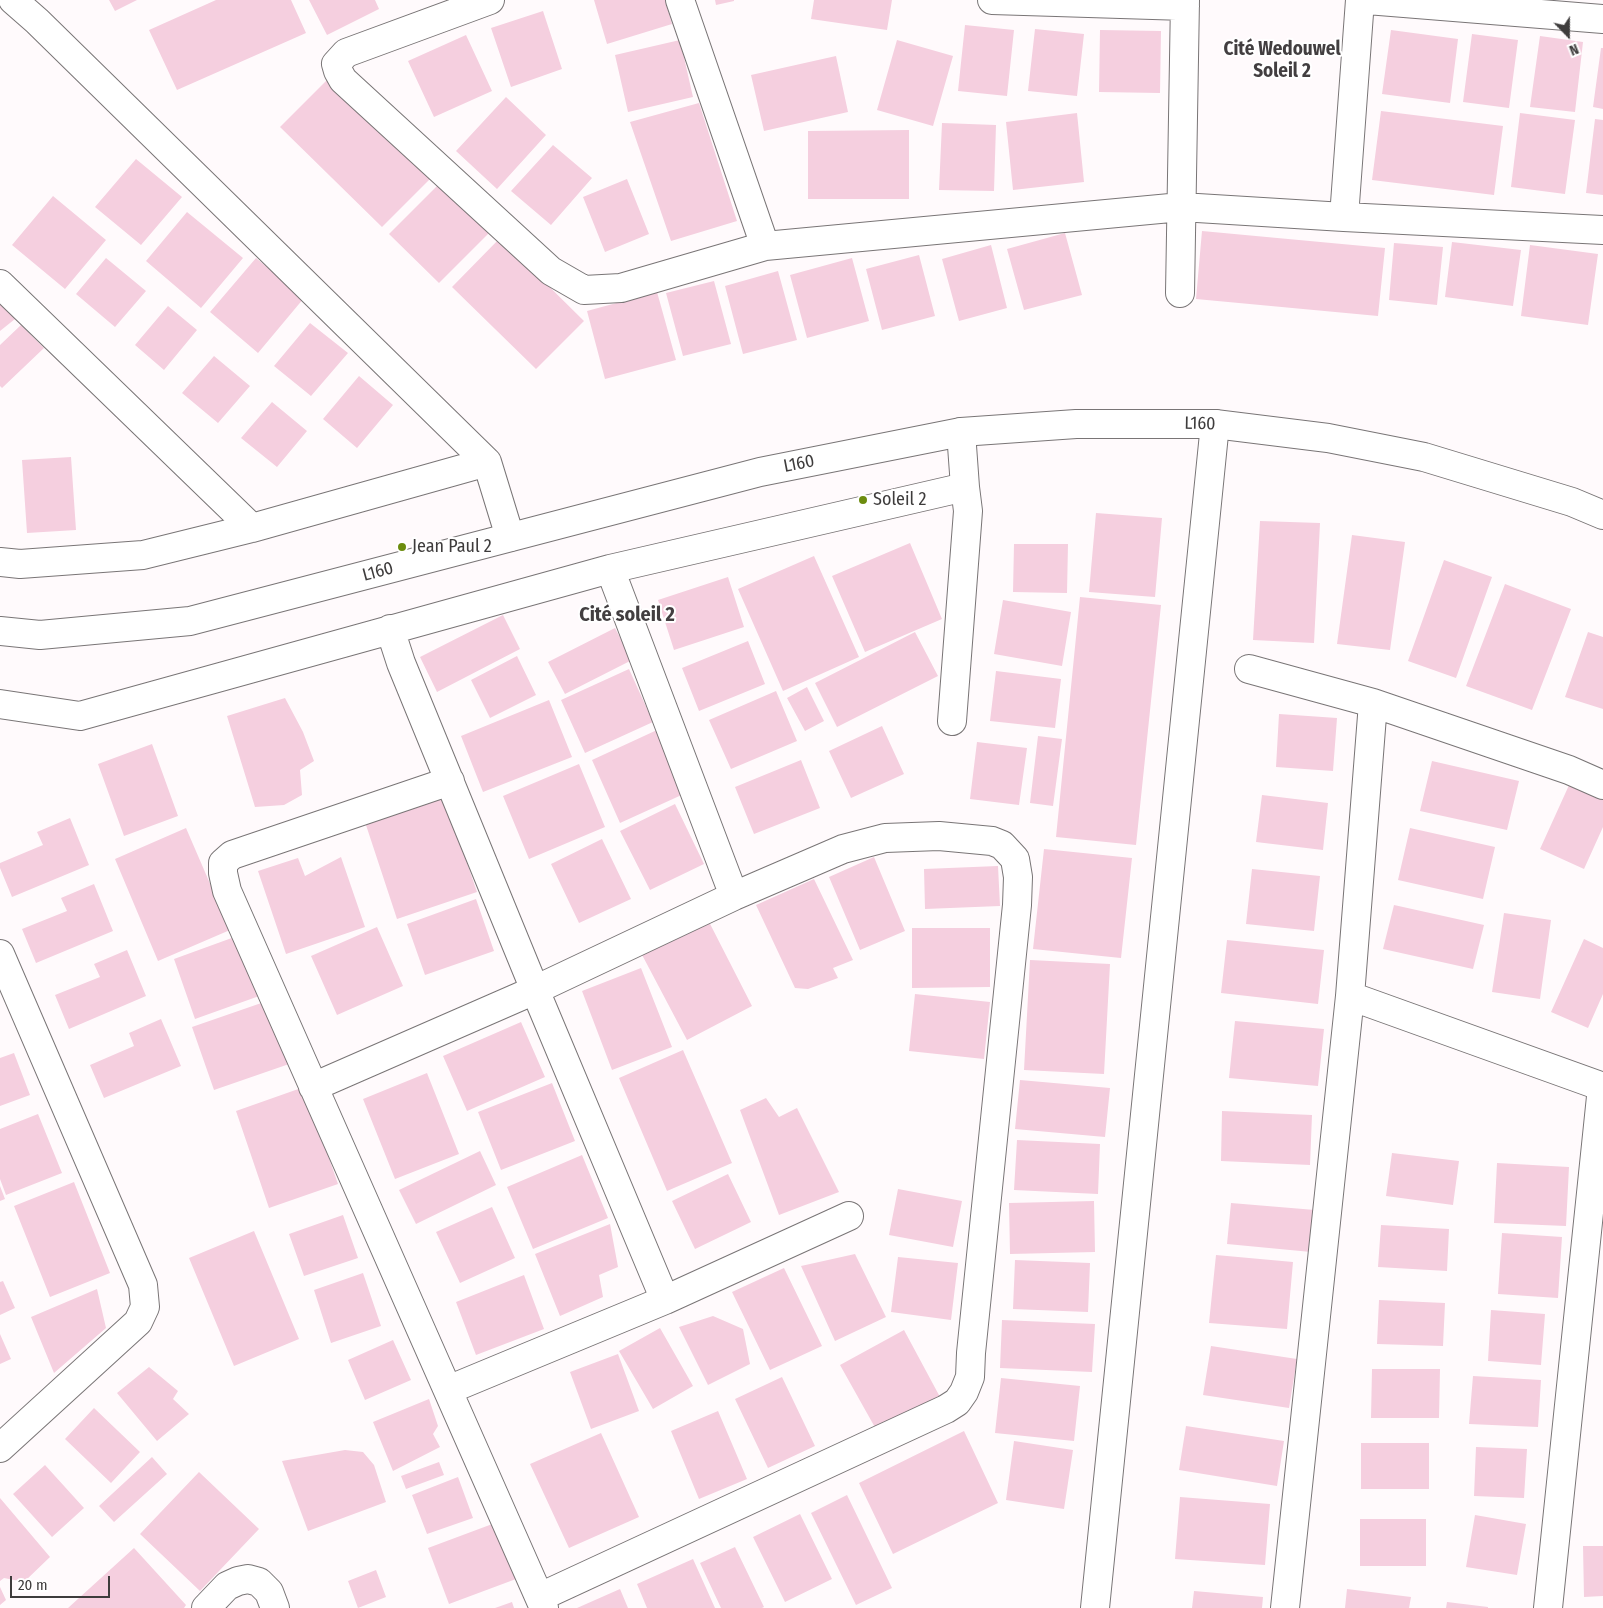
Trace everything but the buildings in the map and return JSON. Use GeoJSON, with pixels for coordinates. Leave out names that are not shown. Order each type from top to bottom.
{"type":"FeatureCollection","features":[{"type":"Feature","properties":{"kind":"street"},"geometry":{"type":"LineString","coordinates":[[13,0],[37,21],[487,462],[510,537]]}},
{"type":"Feature","properties":{"kind":"street"},"geometry":{"type":"LineString","coordinates":[[490,0],[346,53],[336,64],[338,71],[343,80],[551,271],[584,290],[621,288],[766,246],[1181,207],[1603,230]]}},
{"type":"Feature","properties":{"kind":"street"},"geometry":{"type":"LineString","coordinates":[[680,0],[766,246]]}},
{"type":"Feature","properties":{"kind":"street"},"geometry":{"type":"LineString","coordinates":[[992,0],[1185,3],[1180,293]]}},
{"type":"Feature","properties":{"kind":"street"},"geometry":{"type":"LineString","coordinates":[[1344,217],[1360,0]]}},
{"type":"Feature","properties":{"kind":"street"},"geometry":{"type":"LineString","coordinates":[[1367,0],[1603,19]]}},
{"type":"Feature","properties":{"kind":"street"},"geometry":{"type":"LineString","coordinates":[[0,284],[252,528]]}},
{"type":"Feature","properties":{"kind":"street","name":"L160"},"geometry":{"type":"LineString","coordinates":[[0,631],[40,635],[190,621],[760,472],[961,432],[1076,424],[1215,424],[1328,438],[1424,457],[1572,502],[1603,515]]}},
{"type":"Feature","properties":{"kind":"street"},"geometry":{"type":"LineString","coordinates":[[1094,1608],[1215,424]]}},
{"type":"Feature","properties":{"kind":"street"},"geometry":{"type":"LineString","coordinates":[[952,721],[968,511],[961,432]]}},
{"type":"Feature","properties":{"kind":"street"},"geometry":{"type":"LineString","coordinates":[[0,562],[20,564],[143,555],[252,528],[487,462]]}},
{"type":"Feature","properties":{"kind":"street"},"geometry":{"type":"LineString","coordinates":[[0,704],[80,716],[610,569],[965,487]]}},
{"type":"Feature","properties":{"kind":"street"},"geometry":{"type":"LineString","coordinates":[[610,569],[734,896]]}},
{"type":"Feature","properties":{"kind":"street"},"geometry":{"type":"LineString","coordinates":[[390,629],[401,663],[535,990],[665,1300]]}},
{"type":"Feature","properties":{"kind":"street"},"geometry":{"type":"LineString","coordinates":[[1249,670],[1373,703],[1569,770],[1603,785]]}},
{"type":"Feature","properties":{"kind":"street"},"geometry":{"type":"LineString","coordinates":[[1285,1608],[1350,996],[1373,703]]}},
{"type":"Feature","properties":{"kind":"street"},"geometry":{"type":"LineString","coordinates":[[313,1087],[535,990],[734,896],[843,849],[885,838],[938,836],[992,841],[1002,845],[1015,859],[1018,877],[970,1353],[970,1377],[964,1392],[957,1402],[946,1409],[542,1602],[313,1087],[227,891],[223,873],[223,863],[232,855],[450,781]]}},
{"type":"Feature","properties":{"kind":"street"},"geometry":{"type":"LineString","coordinates":[[0,954],[143,1285],[145,1307],[138,1322],[0,1448]]}},
{"type":"Feature","properties":{"kind":"street"},"geometry":{"type":"LineString","coordinates":[[1350,996],[1603,1087],[1548,1608]]}},
{"type":"Feature","properties":{"kind":"street"},"geometry":{"type":"LineString","coordinates":[[448,1390],[665,1300],[849,1216]]}},
{"type":"Feature","properties":{"kind":"street"},"geometry":{"type":"LineString","coordinates":[[206,1608],[227,1586],[248,1579],[259,1582],[269,1592],[275,1608]]}},
{"type":"Feature","properties":{"kind":"place","name":"Soleil 2"},"geometry":{"type":"Point","coordinates":[863,500]}},
{"type":"Feature","properties":{"kind":"place","name":"Jean Paul 2"},"geometry":{"type":"Point","coordinates":[402,547]}},
{"type":"Feature","properties":{"kind":"district","name":"Cité Wedouwel Soleil 2"},"geometry":{"type":"Point","coordinates":[1282,61]}},
{"type":"Feature","properties":{"kind":"district","name":"Cité soleil 2"},"geometry":{"type":"Point","coordinates":[627,615]}}]}
